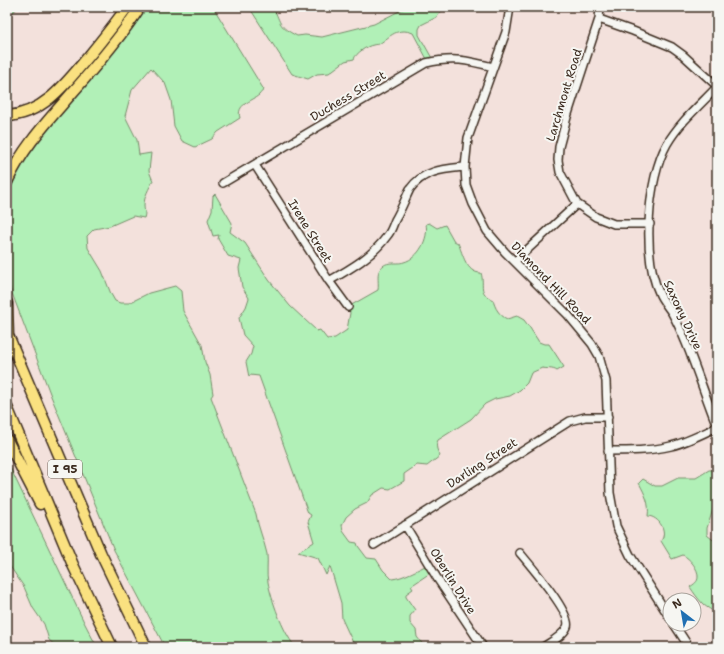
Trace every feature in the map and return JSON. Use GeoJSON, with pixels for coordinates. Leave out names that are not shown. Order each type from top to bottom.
{"type":"FeatureCollection","features":[{"type":"Feature","properties":{"kind":"highway"},"geometry":{"type":"LineString","coordinates":[[7,116],[28,111],[49,100],[76,73],[127,7]]}},
{"type":"Feature","properties":{"kind":"highway"},"geometry":{"type":"LineString","coordinates":[[7,182],[23,152],[117,40],[140,7]]}},
{"type":"Feature","properties":{"kind":"highway"},"geometry":{"type":"LineString","coordinates":[[7,303],[8,335]]}},
{"type":"Feature","properties":{"kind":"highway","name":"I 95"},"geometry":{"type":"LineString","coordinates":[[8,335],[101,554],[146,647]]}},
{"type":"Feature","properties":{"kind":"highway","name":"I 95"},"geometry":{"type":"LineString","coordinates":[[7,407],[72,565],[112,647]]}},
{"type":"Feature","properties":{"kind":"highway"},"geometry":{"type":"LineString","coordinates":[[7,440],[72,565]]}},
{"type":"Feature","properties":{"kind":"street","name":"Diamond Hill Road"},"geometry":{"type":"LineString","coordinates":[[510,7],[506,32],[468,138],[465,167],[466,186],[472,204],[487,231],[568,314],[592,344],[599,356],[606,381],[610,493],[616,526],[630,555],[662,605]]}},
{"type":"Feature","properties":{"kind":"street","name":"Larchmont Road"},"geometry":{"type":"LineString","coordinates":[[600,7],[599,19],[567,117],[559,147],[558,160],[560,172],[577,204],[596,217],[614,224],[650,224]]}},
{"type":"Feature","properties":{"kind":"street"},"geometry":{"type":"LineString","coordinates":[[599,19],[672,47],[717,86]]}},
{"type":"Feature","properties":{"kind":"street","name":"Duchess Street"},"geometry":{"type":"LineString","coordinates":[[223,183],[408,72],[426,63],[444,59],[464,60],[493,67]]}},
{"type":"Feature","properties":{"kind":"street","name":"Saxony Drive"},"geometry":{"type":"LineString","coordinates":[[717,86],[684,121],[667,144],[658,165],[651,196],[650,224],[651,260],[654,278],[660,295],[672,314],[686,343],[717,426]]}},
{"type":"Feature","properties":{"kind":"street","name":"Irene Street"},"geometry":{"type":"LineString","coordinates":[[255,165],[329,281],[348,307]]}},
{"type":"Feature","properties":{"kind":"street"},"geometry":{"type":"LineString","coordinates":[[329,281],[360,262],[383,241],[388,235],[411,189],[421,178],[431,172],[446,168],[465,167]]}},
{"type":"Feature","properties":{"kind":"street"},"geometry":{"type":"LineString","coordinates":[[515,261],[577,204]]}},
{"type":"Feature","properties":{"kind":"street","name":"Darling Street"},"geometry":{"type":"LineString","coordinates":[[374,545],[570,421],[585,417],[608,417]]}},
{"type":"Feature","properties":{"kind":"street"},"geometry":{"type":"LineString","coordinates":[[608,451],[638,450],[670,446],[697,437],[717,426]]}},
{"type":"Feature","properties":{"kind":"street","name":"Oberlin Drive"},"geometry":{"type":"LineString","coordinates":[[405,525],[441,584],[483,647]]}},
{"type":"Feature","properties":{"kind":"street"},"geometry":{"type":"LineString","coordinates":[[520,553],[552,593],[568,619],[567,627],[561,635],[543,647]]}},
{"type":"Feature","properties":{"kind":"street"},"geometry":{"type":"LineString","coordinates":[[679,632],[689,647]]}},
{"type":"Feature","properties":{"kind":"green space"},"geometry":{"type":"Polygon","coordinates":[[[7,7],[18,7],[7,19],[7,7]]]}},
{"type":"Feature","properties":{"kind":"green space"},"geometry":{"type":"Polygon","coordinates":[[[140,7],[213,7],[264,90],[242,106],[239,113],[240,118],[218,132],[212,139],[195,147],[182,141],[174,126],[171,100],[165,83],[151,68],[132,90],[125,116],[137,140],[139,155],[151,153],[149,171],[153,181],[145,199],[144,218],[133,216],[110,226],[94,229],[87,236],[88,248],[102,271],[115,301],[120,303],[129,303],[149,293],[175,286],[181,291],[183,311],[202,345],[205,362],[210,375],[213,394],[211,397],[256,514],[267,554],[267,579],[272,597],[282,624],[294,645],[293,647],[165,647],[114,550],[51,396],[7,280],[7,182],[140,7]]]}},
{"type":"Feature","properties":{"kind":"green space"},"geometry":{"type":"Polygon","coordinates":[[[249,7],[273,7],[281,24],[286,30],[297,36],[305,35],[322,37],[374,24],[407,7],[444,7],[437,17],[421,25],[419,29],[419,35],[433,60],[428,61],[413,33],[403,31],[394,33],[379,44],[365,48],[357,54],[354,59],[345,61],[329,73],[317,74],[308,79],[292,74],[249,7]]]}},
{"type":"Feature","properties":{"kind":"green space"},"geometry":{"type":"Polygon","coordinates":[[[215,194],[232,223],[230,232],[245,243],[269,280],[290,306],[317,331],[320,330],[327,339],[335,338],[347,330],[350,313],[348,307],[378,290],[378,273],[381,267],[391,263],[401,263],[409,260],[418,252],[422,247],[426,235],[426,224],[429,223],[437,228],[445,225],[454,241],[458,243],[468,266],[472,270],[481,273],[483,291],[493,300],[500,313],[507,319],[517,316],[524,320],[539,342],[549,344],[564,367],[557,371],[542,368],[531,373],[527,383],[520,390],[510,396],[495,399],[485,404],[471,419],[438,440],[437,448],[440,456],[427,466],[417,465],[404,474],[404,481],[390,489],[383,488],[372,495],[367,503],[355,509],[346,517],[342,525],[343,531],[351,542],[357,543],[367,558],[376,559],[383,570],[392,579],[406,575],[429,564],[433,571],[411,586],[413,589],[406,594],[406,597],[415,610],[410,616],[410,623],[416,630],[417,637],[425,647],[355,647],[342,619],[341,603],[330,566],[326,575],[318,558],[298,552],[314,542],[308,522],[311,515],[308,513],[259,376],[250,375],[249,377],[246,362],[251,354],[253,346],[243,335],[239,318],[246,307],[249,298],[242,287],[239,268],[241,260],[228,256],[218,239],[219,235],[213,236],[208,220],[212,210],[213,196],[215,194]]]}},
{"type":"Feature","properties":{"kind":"green space"},"geometry":{"type":"Polygon","coordinates":[[[7,461],[97,647],[57,647],[49,640],[44,624],[33,608],[24,587],[7,562],[7,461]]]}},
{"type":"Feature","properties":{"kind":"green space"},"geometry":{"type":"Polygon","coordinates":[[[709,470],[717,470],[717,497],[707,528],[707,535],[717,543],[717,617],[702,603],[702,592],[693,592],[690,587],[696,583],[698,579],[697,571],[693,564],[683,555],[672,559],[661,541],[663,537],[663,529],[656,519],[648,516],[648,503],[639,483],[643,479],[655,486],[662,486],[678,478],[696,478],[709,470]]]}}]}
